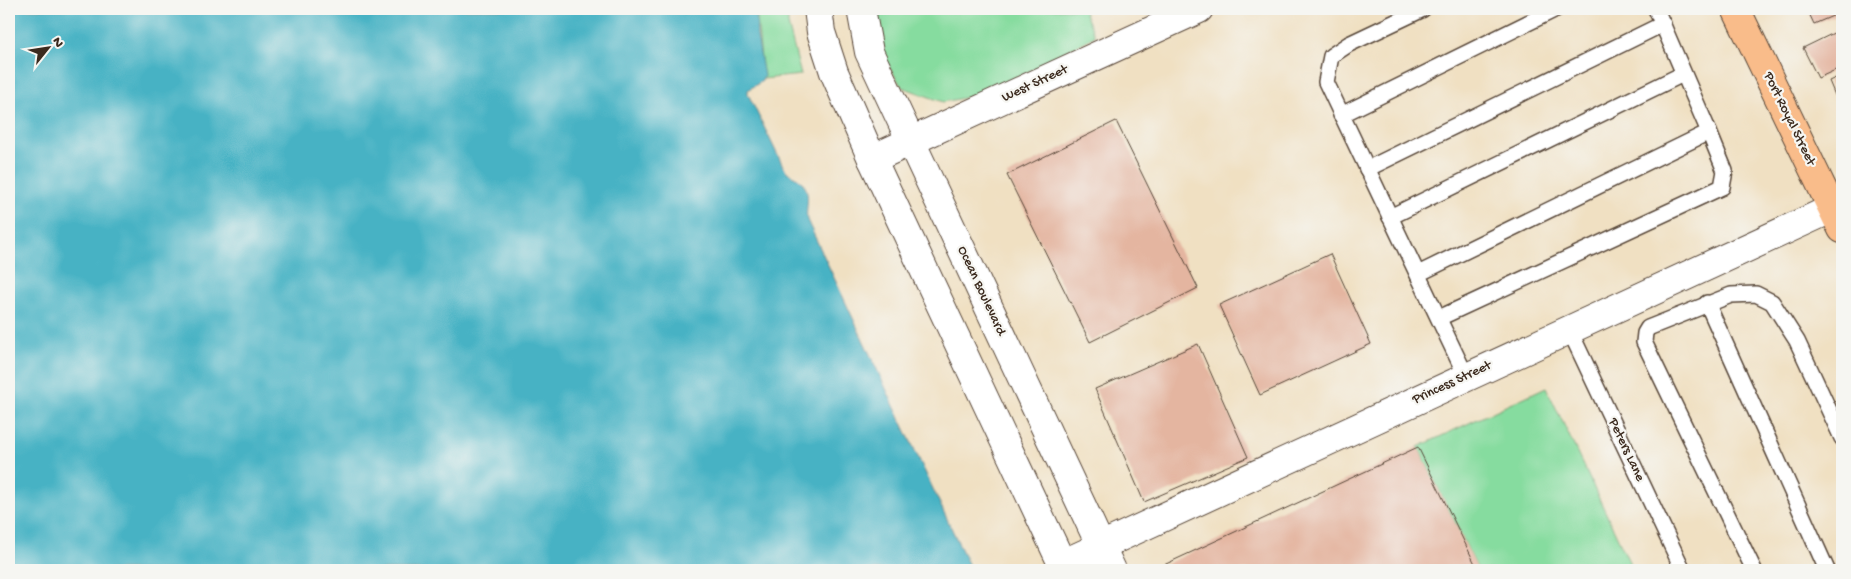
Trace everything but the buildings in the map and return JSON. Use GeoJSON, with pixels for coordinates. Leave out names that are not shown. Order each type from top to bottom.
{"type":"FeatureCollection","features":[{"type":"Feature","properties":{"kind":"highway","name":"Port Royal Street"},"geometry":{"type":"LineString","coordinates":[[1736,9],[1839,214]]}},
{"type":"Feature","properties":{"kind":"street"},"geometry":{"type":"LineString","coordinates":[[818,9],[821,32],[834,72],[872,159],[1063,567]]}},
{"type":"Feature","properties":{"kind":"street","name":"Ocean Boulevard"},"geometry":{"type":"LineString","coordinates":[[861,9],[869,52],[1106,559]]}},
{"type":"Feature","properties":{"kind":"street","name":"West Street"},"geometry":{"type":"LineString","coordinates":[[872,159],[1199,9]]}},
{"type":"Feature","properties":{"kind":"street","name":"Princess Street"},"geometry":{"type":"LineString","coordinates":[[1063,567],[1106,559],[1466,376],[1570,329],[1839,214]]}},
{"type":"Feature","properties":{"kind":"lane"},"geometry":{"type":"LineString","coordinates":[[1424,9],[1349,44],[1331,56],[1326,82],[1466,376]]}},
{"type":"Feature","properties":{"kind":"lane"},"geometry":{"type":"LineString","coordinates":[[1341,115],[1556,9]]}},
{"type":"Feature","properties":{"kind":"lane"},"geometry":{"type":"LineString","coordinates":[[1439,318],[1722,187],[1726,171],[1656,9]]}},
{"type":"Feature","properties":{"kind":"lane"},"geometry":{"type":"LineString","coordinates":[[1367,169],[1663,24]]}},
{"type":"Feature","properties":{"kind":"lane"},"geometry":{"type":"LineString","coordinates":[[1390,217],[1683,74]]}},
{"type":"Feature","properties":{"kind":"lane"},"geometry":{"type":"LineString","coordinates":[[1418,274],[1709,132]]}},
{"type":"Feature","properties":{"kind":"lane"},"geometry":{"type":"LineString","coordinates":[[1754,570],[1644,342],[1644,333],[1648,328],[1731,295],[1756,294],[1772,302],[1797,341],[1842,438]]}},
{"type":"Feature","properties":{"kind":"lane"},"geometry":{"type":"LineString","coordinates":[[1707,303],[1827,570]]}},
{"type":"Feature","properties":{"kind":"lane","name":"Peters Lane"},"geometry":{"type":"LineString","coordinates":[[1570,329],[1683,570]]}},
{"type":"Feature","properties":{"kind":"green space"},"geometry":{"type":"Polygon","coordinates":[[[756,9],[788,9],[788,24],[801,75],[763,79],[756,9]]]}},
{"type":"Feature","properties":{"kind":"green space"},"geometry":{"type":"Polygon","coordinates":[[[873,9],[1083,9],[1095,36],[989,93],[943,102],[902,87],[878,50],[873,9]]]}},
{"type":"Feature","properties":{"kind":"green space"},"geometry":{"type":"Polygon","coordinates":[[[1546,387],[1632,568],[1627,570],[1478,570],[1418,447],[1546,387]]]}},
{"type":"Feature","properties":{"kind":"water"},"geometry":{"type":"Polygon","coordinates":[[[9,9],[756,9],[757,36],[764,76],[762,81],[748,90],[748,94],[784,168],[800,180],[807,191],[807,220],[971,570],[9,570],[9,9]]]}}]}
